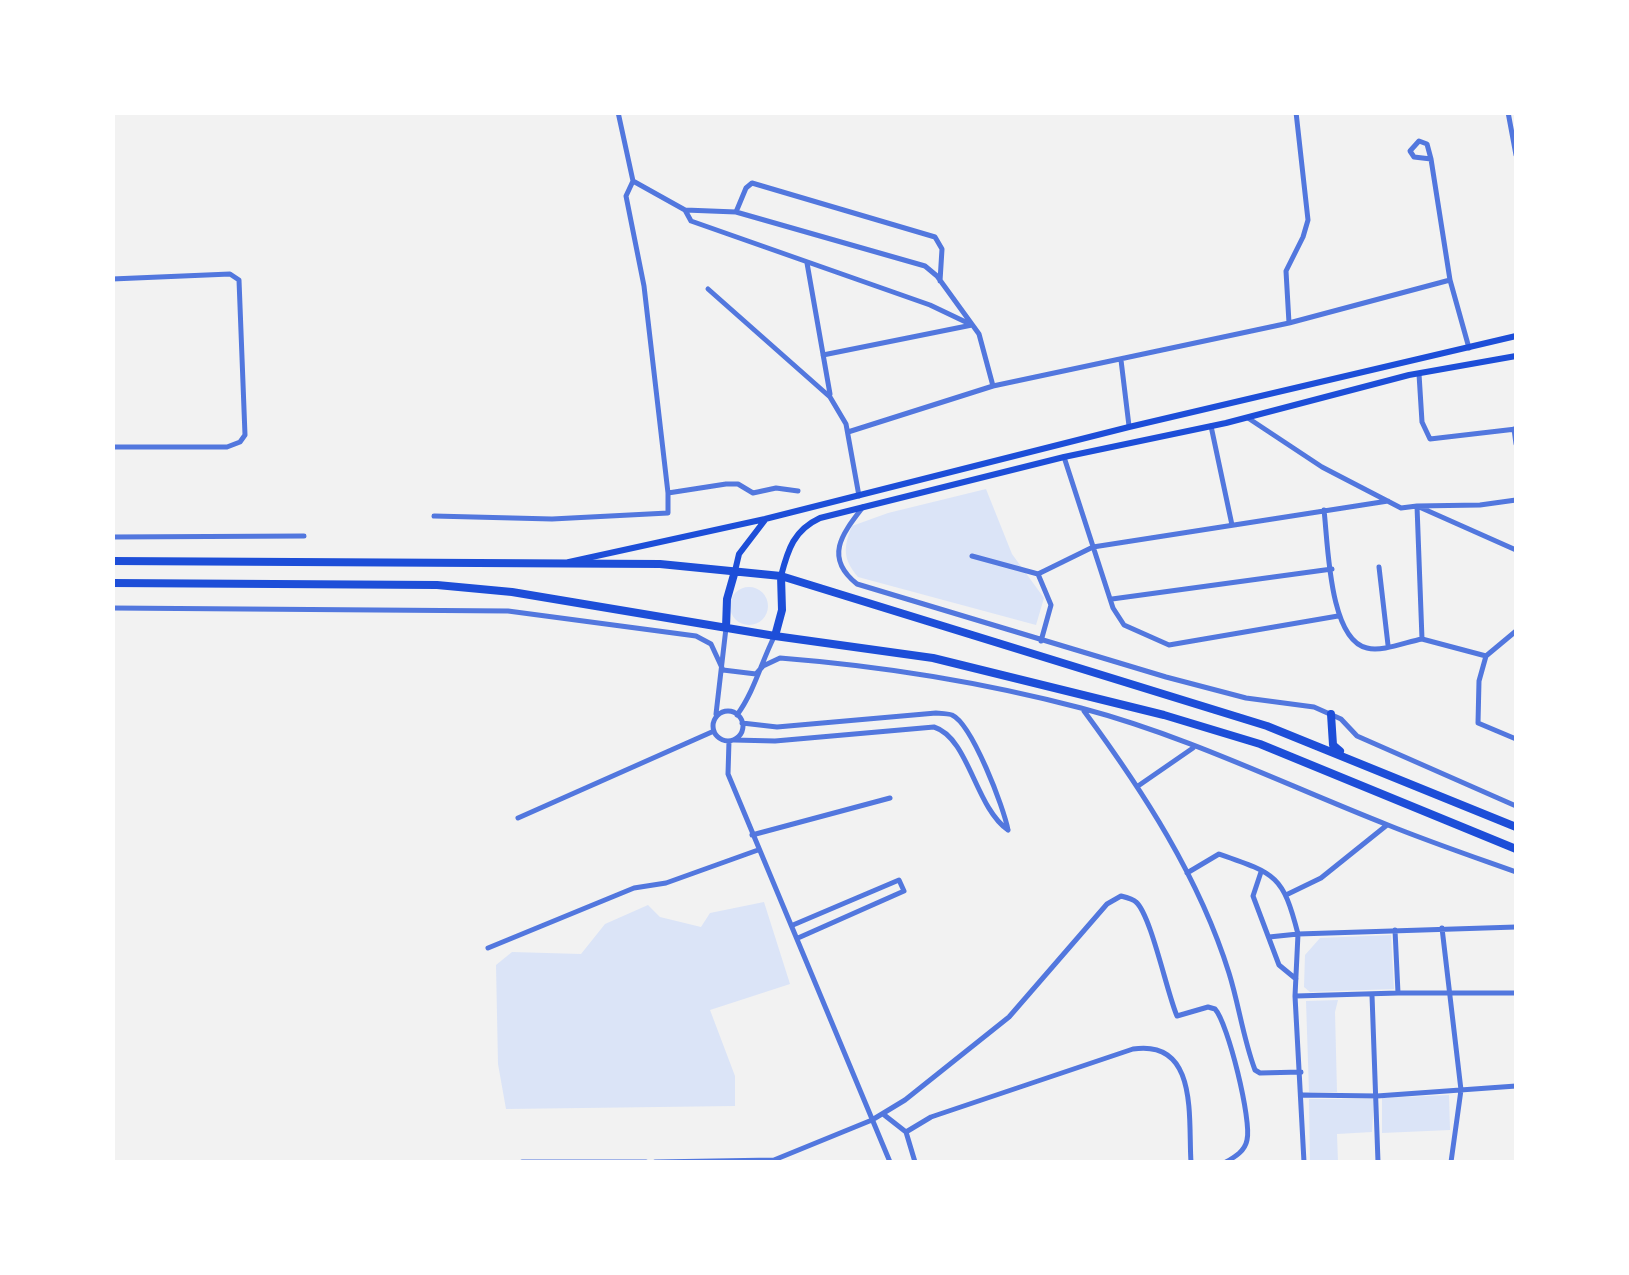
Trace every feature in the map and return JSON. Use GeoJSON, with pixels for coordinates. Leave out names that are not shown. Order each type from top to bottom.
{"type":"FeatureCollection","features":[{"type":"Feature","properties":{"kind":"highway"},"geometry":{"type":"LineString","coordinates":[[112,561],[568,562],[696,566],[781,576],[1267,726],[1516,827]]}},
{"type":"Feature","properties":{"kind":"highway"},"geometry":{"type":"LineString","coordinates":[[726,628],[727,599],[736,571]]}},
{"type":"Feature","properties":{"kind":"highway"},"geometry":{"type":"LineString","coordinates":[[775,636],[782,610],[781,576]]}},
{"type":"Feature","properties":{"kind":"highway"},"geometry":{"type":"LineString","coordinates":[[112,584],[437,585],[512,592],[933,658],[1164,715],[1260,744],[1516,850]]}},
{"type":"Feature","properties":{"kind":"highway"},"geometry":{"type":"LineString","coordinates":[[1332,714],[1333,745],[1343,754]]}},
{"type":"Feature","properties":{"kind":"main road"},"geometry":{"type":"LineString","coordinates":[[568,562],[765,519],[1129,427],[1516,336]]}},
{"type":"Feature","properties":{"kind":"main road"},"geometry":{"type":"LineString","coordinates":[[781,576],[791,544],[802,528],[820,518],[1419,374],[1516,356]]}},
{"type":"Feature","properties":{"kind":"main road"},"geometry":{"type":"LineString","coordinates":[[736,571],[738,554],[765,519]]}},
{"type":"Feature","properties":{"kind":"street"},"geometry":{"type":"LineString","coordinates":[[434,516],[552,519],[668,513],[644,286],[626,196],[633,181],[618,112]]}},
{"type":"Feature","properties":{"kind":"street"},"geometry":{"type":"LineString","coordinates":[[1289,322],[1286,270],[1308,220],[1296,112]]}},
{"type":"Feature","properties":{"kind":"street"},"geometry":{"type":"LineString","coordinates":[[1508,112],[1516,156]]}},
{"type":"Feature","properties":{"kind":"street"},"geometry":{"type":"LineString","coordinates":[[1431,159],[1450,280],[1469,348]]}},
{"type":"Feature","properties":{"kind":"street"},"geometry":{"type":"LineString","coordinates":[[633,181],[685,210],[736,212],[925,266],[979,334],[993,386]]}},
{"type":"Feature","properties":{"kind":"street"},"geometry":{"type":"LineString","coordinates":[[736,212],[752,183],[935,237],[942,249],[940,282]]}},
{"type":"Feature","properties":{"kind":"street"},"geometry":{"type":"LineString","coordinates":[[685,210],[691,220],[930,305],[972,326]]}},
{"type":"Feature","properties":{"kind":"street"},"geometry":{"type":"LineString","coordinates":[[806,263],[830,397]]}},
{"type":"Feature","properties":{"kind":"street"},"geometry":{"type":"LineString","coordinates":[[112,279],[230,274],[240,280],[245,435],[236,445],[227,446],[112,447]]}},
{"type":"Feature","properties":{"kind":"street"},"geometry":{"type":"LineString","coordinates":[[848,432],[993,386],[1289,322],[1450,280]]}},
{"type":"Feature","properties":{"kind":"street"},"geometry":{"type":"LineString","coordinates":[[708,289],[830,397],[848,432],[859,496]]}},
{"type":"Feature","properties":{"kind":"street"},"geometry":{"type":"LineString","coordinates":[[823,354],[972,326]]}},
{"type":"Feature","properties":{"kind":"street"},"geometry":{"type":"LineString","coordinates":[[1121,360],[1129,427]]}},
{"type":"Feature","properties":{"kind":"street"},"geometry":{"type":"LineString","coordinates":[[1419,374],[1422,422],[1430,439],[1515,429],[1516,444]]}},
{"type":"Feature","properties":{"kind":"street"},"geometry":{"type":"LineString","coordinates":[[1247,418],[1322,467],[1401,508],[1516,500]]}},
{"type":"Feature","properties":{"kind":"street"},"geometry":{"type":"LineString","coordinates":[[1211,426],[1232,525]]}},
{"type":"Feature","properties":{"kind":"street"},"geometry":{"type":"LineString","coordinates":[[1064,457],[1110,599],[1124,625],[1168,645],[1338,616]]}},
{"type":"Feature","properties":{"kind":"street"},"geometry":{"type":"LineString","coordinates":[[668,493],[726,484],[738,484],[754,493],[776,488],[798,491]]}},
{"type":"Feature","properties":{"kind":"street"},"geometry":{"type":"LineString","coordinates":[[972,556],[1038,574],[1093,547],[1388,501]]}},
{"type":"Feature","properties":{"kind":"street"},"geometry":{"type":"LineString","coordinates":[[1416,506],[1516,550]]}},
{"type":"Feature","properties":{"kind":"street"},"geometry":{"type":"LineString","coordinates":[[1416,506],[1422,639]]}},
{"type":"Feature","properties":{"kind":"street"},"geometry":{"type":"LineString","coordinates":[[863,508],[845,527],[840,547],[842,568],[857,584],[1246,698],[1314,707],[1332,714],[1357,736],[1516,806]]}},
{"type":"Feature","properties":{"kind":"street"},"geometry":{"type":"LineString","coordinates":[[1324,510],[1338,616],[1351,640],[1362,648],[1373,650],[1422,639],[1486,656],[1513,642],[1516,631]]}},
{"type":"Feature","properties":{"kind":"street"},"geometry":{"type":"LineString","coordinates":[[112,537],[304,536]]}},
{"type":"Feature","properties":{"kind":"street"},"geometry":{"type":"LineString","coordinates":[[1379,567],[1388,646]]}},
{"type":"Feature","properties":{"kind":"street"},"geometry":{"type":"LineString","coordinates":[[1110,599],[1332,568]]}},
{"type":"Feature","properties":{"kind":"street"},"geometry":{"type":"LineString","coordinates":[[1038,574],[1052,605],[1041,640]]}},
{"type":"Feature","properties":{"kind":"street"},"geometry":{"type":"LineString","coordinates":[[112,608],[508,611],[696,636],[711,644],[723,670]]}},
{"type":"Feature","properties":{"kind":"street"},"geometry":{"type":"LineString","coordinates":[[726,628],[714,731],[720,739],[776,741],[934,726],[952,738],[994,821],[1008,830],[1005,813],[964,724],[952,714],[936,712],[777,728],[742,723]]}},
{"type":"Feature","properties":{"kind":"street"},"geometry":{"type":"LineString","coordinates":[[738,715],[750,697],[756,674],[775,636]]}},
{"type":"Feature","properties":{"kind":"street"},"geometry":{"type":"LineString","coordinates":[[769,647],[780,658]]}},
{"type":"Feature","properties":{"kind":"street"},"geometry":{"type":"LineString","coordinates":[[1486,656],[1479,680],[1478,723],[1516,739]]}},
{"type":"Feature","properties":{"kind":"street"},"geometry":{"type":"LineString","coordinates":[[723,670],[756,674],[780,658],[918,672],[1083,708],[1194,746],[1387,825],[1516,872]]}},
{"type":"Feature","properties":{"kind":"street"},"geometry":{"type":"LineString","coordinates":[[1083,708],[1138,786],[1188,872],[1228,971],[1255,1070],[1301,1072]]}},
{"type":"Feature","properties":{"kind":"street"},"geometry":{"type":"LineString","coordinates":[[716,717],[728,712],[738,715],[742,723],[741,733],[732,740],[728,774],[890,1162]]}},
{"type":"Feature","properties":{"kind":"street"},"geometry":{"type":"LineString","coordinates":[[518,818],[714,731]]}},
{"type":"Feature","properties":{"kind":"street"},"geometry":{"type":"LineString","coordinates":[[1138,786],[1194,746]]}},
{"type":"Feature","properties":{"kind":"street"},"geometry":{"type":"LineString","coordinates":[[752,835],[890,798]]}},
{"type":"Feature","properties":{"kind":"street"},"geometry":{"type":"LineString","coordinates":[[1288,894],[1320,878],[1387,825]]}},
{"type":"Feature","properties":{"kind":"street"},"geometry":{"type":"LineString","coordinates":[[488,948],[634,888],[666,883],[758,850]]}},
{"type":"Feature","properties":{"kind":"street"},"geometry":{"type":"LineString","coordinates":[[1188,872],[1220,854],[1281,882],[1288,894],[1298,934],[1296,996],[1304,1162]]}},
{"type":"Feature","properties":{"kind":"street"},"geometry":{"type":"LineString","coordinates":[[1261,872],[1253,896],[1279,965],[1296,979]]}},
{"type":"Feature","properties":{"kind":"street"},"geometry":{"type":"LineString","coordinates":[[792,925],[899,880],[904,891],[798,938]]}},
{"type":"Feature","properties":{"kind":"street"},"geometry":{"type":"LineString","coordinates":[[655,1162],[774,1160],[883,1114],[1009,1017],[1106,904],[1121,896],[1135,900],[1145,915],[1177,1016],[1216,1008],[1222,1016],[1239,1079],[1248,1134],[1246,1144],[1226,1162]]}},
{"type":"Feature","properties":{"kind":"street"},"geometry":{"type":"LineString","coordinates":[[1269,937],[1516,927]]}},
{"type":"Feature","properties":{"kind":"street"},"geometry":{"type":"LineString","coordinates":[[1442,928],[1460,1090],[1451,1162]]}},
{"type":"Feature","properties":{"kind":"street"},"geometry":{"type":"LineString","coordinates":[[1395,930],[1398,993]]}},
{"type":"Feature","properties":{"kind":"street"},"geometry":{"type":"LineString","coordinates":[[1296,996],[1516,993]]}},
{"type":"Feature","properties":{"kind":"street"},"geometry":{"type":"LineString","coordinates":[[1372,995],[1378,1162]]}},
{"type":"Feature","properties":{"kind":"street"},"geometry":{"type":"LineString","coordinates":[[906,1132],[931,1116],[1149,1046],[1171,1056],[1186,1084],[1191,1162]]}},
{"type":"Feature","properties":{"kind":"street"},"geometry":{"type":"LineString","coordinates":[[1303,1095],[1378,1096],[1516,1086]]}},
{"type":"Feature","properties":{"kind":"street"},"geometry":{"type":"LineString","coordinates":[[883,1114],[906,1132],[915,1162]]}},
{"type":"Feature","properties":{"kind":"street"},"geometry":{"type":"LineString","coordinates":[[522,1162],[646,1162]]}},
{"type":"Feature","properties":{"kind":"shaded area"},"geometry":{"type":"Polygon","coordinates":[[[986,489],[1012,554],[1044,598],[1036,625],[858,577],[849,565],[846,547],[852,526],[986,489]]]}},
{"type":"Feature","properties":{"kind":"shaded area"},"geometry":{"type":"Polygon","coordinates":[[[749,587],[763,592],[768,606],[763,620],[749,625],[735,620],[730,606],[735,592],[749,587]]]}},
{"type":"Feature","properties":{"kind":"shaded area"},"geometry":{"type":"Polygon","coordinates":[[[764,902],[790,984],[710,1010],[735,1076],[735,1106],[506,1109],[498,1064],[496,965],[512,952],[581,954],[605,924],[648,905],[660,917],[701,927],[710,913],[764,902]]]}},
{"type":"Feature","properties":{"kind":"shaded area"},"geometry":{"type":"Polygon","coordinates":[[[1391,935],[1394,989],[1310,992],[1304,987],[1305,955],[1320,938],[1391,935]]]}},
{"type":"Feature","properties":{"kind":"shaded area"},"geometry":{"type":"Polygon","coordinates":[[[1338,1000],[1337,1092],[1309,1092],[1306,1001],[1338,1000]]]}},
{"type":"Feature","properties":{"kind":"shaded area"},"geometry":{"type":"Polygon","coordinates":[[[1449,1095],[1450,1130],[1382,1133],[1382,1098],[1449,1095]]]}},
{"type":"Feature","properties":{"kind":"shaded area"},"geometry":{"type":"Polygon","coordinates":[[[1309,1099],[1374,1099],[1372,1132],[1337,1134],[1338,1162],[1310,1162],[1309,1099]]]}}]}
